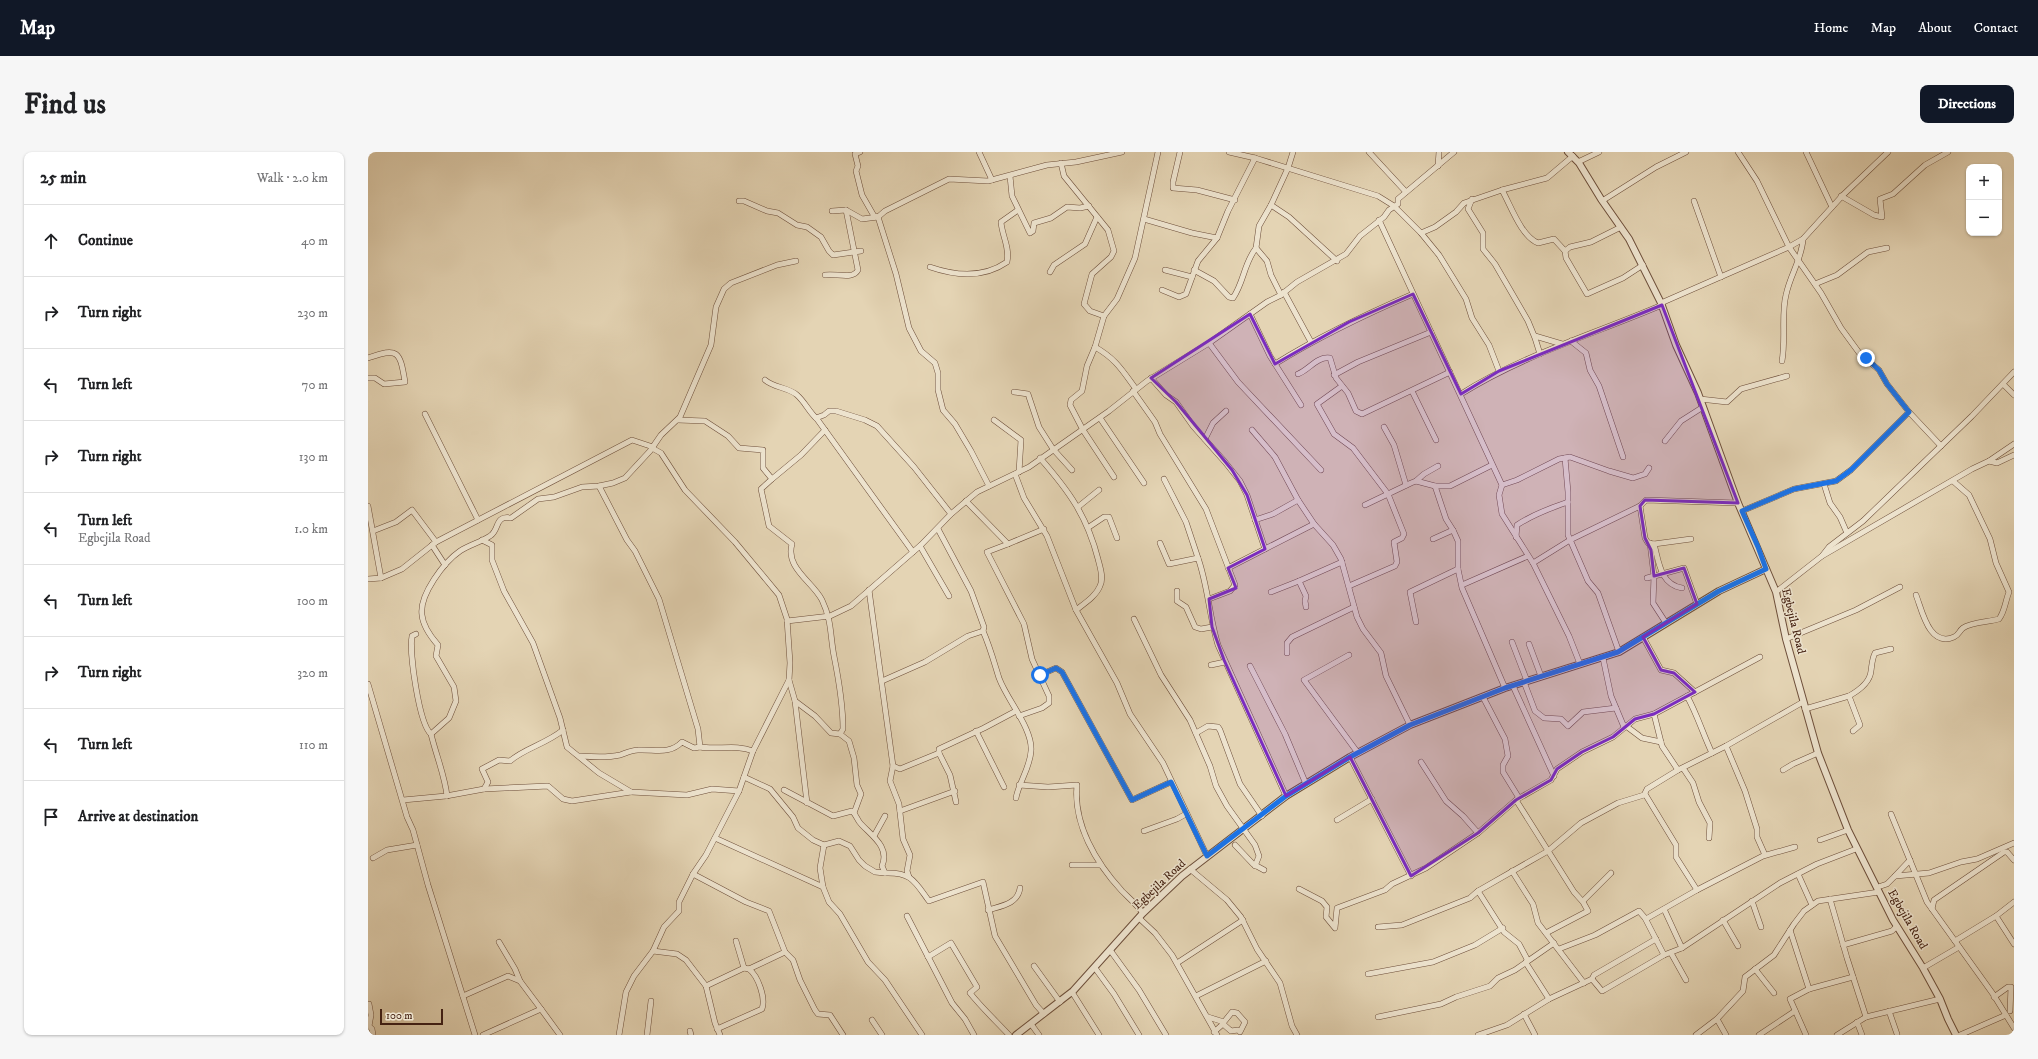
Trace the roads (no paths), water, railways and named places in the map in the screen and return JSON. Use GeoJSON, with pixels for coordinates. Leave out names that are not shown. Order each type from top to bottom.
{"type":"FeatureCollection","features":[{"type":"Feature","properties":{"kind":"street"},"geometry":{"type":"LineString","coordinates":[[860,152],[855,154],[858,166],[856,171],[862,195],[874,216],[878,217],[896,274],[909,328],[921,351],[935,363],[938,373],[938,390],[943,410],[955,424],[971,451],[988,486]]}},
{"type":"Feature","properties":{"kind":"street"},"geometry":{"type":"LineString","coordinates":[[979,152],[992,180]]}},
{"type":"Feature","properties":{"kind":"street"},"geometry":{"type":"LineString","coordinates":[[832,211],[846,210],[862,218],[878,217],[885,211],[949,179],[992,180],[1038,167],[1122,152]]}},
{"type":"Feature","properties":{"kind":"street"},"geometry":{"type":"LineString","coordinates":[[1114,477],[1083,430],[1070,404],[1071,400],[1082,391],[1087,366],[1095,347],[1104,316],[1118,299],[1135,258],[1158,152]]}},
{"type":"Feature","properties":{"kind":"street"},"geometry":{"type":"LineString","coordinates":[[1180,152],[1173,182],[1174,188],[1197,190],[1235,200]]}},
{"type":"Feature","properties":{"kind":"street"},"geometry":{"type":"LineString","coordinates":[[1229,152],[1255,158],[1378,196],[1394,206],[1421,233],[1439,255],[1466,299],[1472,318],[1489,345],[1499,371]]}},
{"type":"Feature","properties":{"kind":"street"},"geometry":{"type":"LineString","coordinates":[[1194,270],[1208,277],[1229,297],[1233,298],[1241,281],[1247,260],[1256,248],[1259,226],[1271,205],[1288,168],[1293,152]]}},
{"type":"Feature","properties":{"kind":"street"},"geometry":{"type":"LineString","coordinates":[[1369,152],[1406,192]]}},
{"type":"Feature","properties":{"kind":"street"},"geometry":{"type":"LineString","coordinates":[[1438,166],[1439,152]]}},
{"type":"Feature","properties":{"kind":"street"},"geometry":{"type":"LineString","coordinates":[[787,621],[830,616],[851,606],[920,546],[966,501],[988,486],[1017,473],[1100,418],[1151,378],[1209,344],[1297,282],[1337,261],[1346,254],[1360,236],[1398,204],[1398,199],[1454,152]]}},
{"type":"Feature","properties":{"kind":"street"},"geometry":{"type":"LineString","coordinates":[[1578,162],[1599,152]]}},
{"type":"Feature","properties":{"kind":"street"},"geometry":{"type":"LineString","coordinates":[[1602,201],[1656,168],[1686,152]]}},
{"type":"Feature","properties":{"kind":"street"},"geometry":{"type":"LineString","coordinates":[[1738,152],[1757,181],[1789,247],[1815,284],[1850,340],[1860,354],[1879,370],[1887,384],[1909,412],[1941,446]]}},
{"type":"Feature","properties":{"kind":"street"},"geometry":{"type":"LineString","coordinates":[[1806,152],[1832,207]]}},
{"type":"Feature","properties":{"kind":"street"},"geometry":{"type":"LineString","coordinates":[[1461,394],[1499,371],[1661,304],[1789,247],[1803,239],[1842,196],[1888,152]]}},
{"type":"Feature","properties":{"kind":"street"},"geometry":{"type":"LineString","coordinates":[[1842,196],[1874,215],[1882,217],[1880,199],[1893,194],[1925,165],[1948,152]]}},
{"type":"Feature","properties":{"kind":"street"},"geometry":{"type":"LineString","coordinates":[[1421,233],[1435,227],[1456,212],[1459,206],[1472,199],[1547,178],[1570,154],[1578,162],[1602,201],[1621,227],[1643,265],[1661,304],[1700,399],[1738,503],[1758,547],[1766,569]]}},
{"type":"Feature","properties":{"kind":"street"},"geometry":{"type":"LineString","coordinates":[[1162,290],[1179,297],[1183,297],[1186,294],[1194,270],[1202,255],[1215,243],[1228,211],[1235,200],[1255,158]]}},
{"type":"Feature","properties":{"kind":"street"},"geometry":{"type":"LineString","coordinates":[[1061,163],[1064,176],[1108,230],[1114,251],[1111,257],[1092,274],[1084,304],[1093,313],[1104,316]]}},
{"type":"Feature","properties":{"kind":"street"},"geometry":{"type":"LineString","coordinates":[[1010,176],[1012,196],[1030,233],[1034,222],[1052,218],[1066,207],[1080,208],[1089,206]]}},
{"type":"Feature","properties":{"kind":"street"},"geometry":{"type":"LineString","coordinates":[[1502,190],[1521,227],[1528,237],[1538,243],[1554,239],[1565,251],[1566,258],[1587,294],[1623,278],[1643,265]]}},
{"type":"Feature","properties":{"kind":"street"},"geometry":{"type":"LineString","coordinates":[[1472,199],[1468,209],[1483,233],[1483,249],[1495,264],[1535,336],[1540,354]]}},
{"type":"Feature","properties":{"kind":"street"},"geometry":{"type":"LineString","coordinates":[[739,201],[744,201],[767,211],[778,213],[797,225],[807,227],[821,237],[833,255],[858,252]]}},
{"type":"Feature","properties":{"kind":"street"},"geometry":{"type":"LineString","coordinates":[[1694,201],[1722,277]]}},
{"type":"Feature","properties":{"kind":"street"},"geometry":{"type":"LineString","coordinates":[[1271,205],[1293,220],[1337,261]]}},
{"type":"Feature","properties":{"kind":"street"},"geometry":{"type":"LineString","coordinates":[[825,275],[834,274],[846,276],[855,274],[858,270],[858,252],[846,210]]}},
{"type":"Feature","properties":{"kind":"street"},"geometry":{"type":"LineString","coordinates":[[930,267],[964,275],[990,272],[1001,266],[1007,262],[1008,247],[1001,222],[1018,210]]}},
{"type":"Feature","properties":{"kind":"street"},"geometry":{"type":"LineString","coordinates":[[1050,272],[1054,265],[1085,244],[1097,217]]}},
{"type":"Feature","properties":{"kind":"street"},"geometry":{"type":"LineString","coordinates":[[1144,219],[1217,238]]}},
{"type":"Feature","properties":{"kind":"street"},"geometry":{"type":"LineString","coordinates":[[1380,220],[1502,485],[1499,495],[1501,509],[1516,537],[1533,563],[1569,636],[1580,664]]}},
{"type":"Feature","properties":{"kind":"street"},"geometry":{"type":"LineString","coordinates":[[1565,251],[1570,247],[1591,242],[1621,227]]}},
{"type":"Feature","properties":{"kind":"street"},"geometry":{"type":"LineString","coordinates":[[1782,361],[1785,343],[1785,297],[1792,275],[1803,252],[1803,239]]}},
{"type":"Feature","properties":{"kind":"street"},"geometry":{"type":"LineString","coordinates":[[1256,248],[1267,261],[1271,275],[1311,342]]}},
{"type":"Feature","properties":{"kind":"street"},"geometry":{"type":"LineString","coordinates":[[1815,284],[1837,275],[1868,252],[1887,248]]}},
{"type":"Feature","properties":{"kind":"street"},"geometry":{"type":"LineString","coordinates":[[431,734],[449,718],[456,701],[454,687],[436,656],[438,645],[430,635],[421,614],[429,589],[444,565],[467,547],[492,535],[499,520],[505,517],[511,518],[538,499],[554,497],[582,487],[613,483],[625,478],[652,448],[661,435],[678,420],[711,345],[716,307],[724,289],[732,283],[777,265],[796,261]]}},
{"type":"Feature","properties":{"kind":"street"},"geometry":{"type":"LineString","coordinates":[[1165,270],[1192,277]]}},
{"type":"Feature","properties":{"kind":"street"},"geometry":{"type":"LineString","coordinates":[[1275,364],[1311,342],[1349,322],[1413,294]]}},
{"type":"Feature","properties":{"kind":"street"},"geometry":{"type":"LineString","coordinates":[[1250,314],[1275,364],[1301,405]]}},
{"type":"Feature","properties":{"kind":"street"},"geometry":{"type":"LineString","coordinates":[[1334,375],[1358,362],[1431,332]]}},
{"type":"Feature","properties":{"kind":"street"},"geometry":{"type":"LineString","coordinates":[[1535,336],[1562,344]]}},
{"type":"Feature","properties":{"kind":"street"},"geometry":{"type":"LineString","coordinates":[[1571,341],[1586,353],[1590,370],[1599,386],[1623,457]]}},
{"type":"Feature","properties":{"kind":"street"},"geometry":{"type":"LineString","coordinates":[[1209,344],[1238,382],[1321,470]]}},
{"type":"Feature","properties":{"kind":"street"},"geometry":{"type":"LineString","coordinates":[[1095,347],[1112,357],[1126,373],[1155,422],[1160,434],[1206,509],[1235,585],[1234,588],[1209,599]]}},
{"type":"Feature","properties":{"kind":"street"},"geometry":{"type":"LineString","coordinates":[[368,358],[386,351],[392,352],[398,357],[402,365],[404,382],[384,384],[375,378],[368,378]]}},
{"type":"Feature","properties":{"kind":"street"},"geometry":{"type":"LineString","coordinates":[[1298,374],[1305,372],[1314,363],[1327,358],[1332,361],[1334,375],[1359,413],[1412,391],[1450,372]]}},
{"type":"Feature","properties":{"kind":"street"},"geometry":{"type":"LineString","coordinates":[[1822,556],[1829,547],[1868,516],[1941,446],[2014,372]]}},
{"type":"Feature","properties":{"kind":"street"},"geometry":{"type":"LineString","coordinates":[[1700,399],[1727,402],[1741,389],[1787,376]]}},
{"type":"Feature","properties":{"kind":"street"},"geometry":{"type":"LineString","coordinates":[[1151,378],[1166,395],[1176,402],[1192,426],[1240,481],[1247,495],[1265,549]]}},
{"type":"Feature","properties":{"kind":"street"},"geometry":{"type":"LineString","coordinates":[[765,380],[769,384],[783,388],[796,395],[810,413],[816,418],[912,552]]}},
{"type":"Feature","properties":{"kind":"street"},"geometry":{"type":"LineString","coordinates":[[2002,384],[2014,395]]}},
{"type":"Feature","properties":{"kind":"street"},"geometry":{"type":"LineString","coordinates":[[1342,386],[1318,404],[1334,434],[1353,448],[1388,494],[1404,534],[1393,545],[1396,564],[1349,586]]}},
{"type":"Feature","properties":{"kind":"street"},"geometry":{"type":"LineString","coordinates":[[1412,391],[1436,440]]}},
{"type":"Feature","properties":{"kind":"street"},"geometry":{"type":"LineString","coordinates":[[1014,392],[1028,394],[1039,427],[1054,449],[1072,470]]}},
{"type":"Feature","properties":{"kind":"street"},"geometry":{"type":"LineString","coordinates":[[1665,441],[1681,421],[1703,408]]}},
{"type":"Feature","properties":{"kind":"street"},"geometry":{"type":"LineString","coordinates":[[816,418],[824,416],[829,411],[836,411],[877,426],[914,467],[951,514]]}},
{"type":"Feature","properties":{"kind":"street"},"geometry":{"type":"LineString","coordinates":[[1204,439],[1213,423],[1226,411]]}},
{"type":"Feature","properties":{"kind":"street"},"geometry":{"type":"LineString","coordinates":[[1742,511],[1794,489],[1836,481],[1844,476],[1909,412]]}},
{"type":"Feature","properties":{"kind":"street"},"geometry":{"type":"LineString","coordinates":[[425,414],[478,520]]}},
{"type":"Feature","properties":{"kind":"street"},"geometry":{"type":"LineString","coordinates":[[1100,418],[1144,483]]}},
{"type":"Feature","properties":{"kind":"street"},"geometry":{"type":"LineString","coordinates":[[678,420],[705,421],[728,436],[739,448],[763,450],[763,468],[772,479]]}},
{"type":"Feature","properties":{"kind":"street"},"geometry":{"type":"LineString","coordinates":[[994,420],[1021,440],[1017,473],[1024,498],[1044,529],[1076,610],[1106,663],[1130,714],[1163,763],[1207,856]]}},
{"type":"Feature","properties":{"kind":"street"},"geometry":{"type":"LineString","coordinates":[[1384,427],[1394,445],[1406,485]]}},
{"type":"Feature","properties":{"kind":"street"},"geometry":{"type":"LineString","coordinates":[[825,430],[801,455],[761,489],[769,526],[792,544],[791,549],[793,559],[799,573],[822,599],[830,616],[834,655],[840,683],[844,729],[840,734]]}},
{"type":"Feature","properties":{"kind":"street"},"geometry":{"type":"LineString","coordinates":[[1252,430],[1275,457],[1298,500],[1314,524],[1336,550],[1342,562],[1354,607],[1363,629],[1381,653],[1386,676],[1410,725]]}},
{"type":"Feature","properties":{"kind":"street"},"geometry":{"type":"LineString","coordinates":[[368,579],[381,578],[402,569],[434,543],[632,440],[652,448],[661,454],[685,490],[735,542],[777,592],[787,621],[790,663],[788,680],[753,751],[739,791],[715,838],[693,874],[679,902],[679,911],[664,927],[653,951],[634,976],[626,992],[619,1035]]}},
{"type":"Feature","properties":{"kind":"street"},"geometry":{"type":"LineString","coordinates":[[1776,592],[1822,556],[1953,480],[1989,461],[2014,444]]}},
{"type":"Feature","properties":{"kind":"street"},"geometry":{"type":"LineString","coordinates":[[1989,461],[1997,463],[2014,455]]}},
{"type":"Feature","properties":{"kind":"street"},"geometry":{"type":"LineString","coordinates":[[1502,485],[1518,480],[1559,459],[1570,457],[1633,478],[1644,474],[1649,468]]}},
{"type":"Feature","properties":{"kind":"street"},"geometry":{"type":"LineString","coordinates":[[1040,458],[1069,493],[1089,527],[1101,574],[1101,585],[1096,594],[1076,610]]}},
{"type":"Feature","properties":{"kind":"street"},"geometry":{"type":"LineString","coordinates":[[1565,458],[1568,502],[1568,535],[1588,581],[1598,593],[1618,652]]}},
{"type":"Feature","properties":{"kind":"street"},"geometry":{"type":"LineString","coordinates":[[1416,481],[1435,486],[1456,484],[1476,472],[1492,465]]}},
{"type":"Feature","properties":{"kind":"street"},"geometry":{"type":"LineString","coordinates":[[1365,505],[1416,481],[1424,474],[1438,466]]}},
{"type":"Feature","properties":{"kind":"street"},"geometry":{"type":"LineString","coordinates":[[1164,479],[1186,522],[1205,578],[1212,627],[1225,662],[1286,796]]}},
{"type":"Feature","properties":{"kind":"street"},"geometry":{"type":"LineString","coordinates":[[1916,595],[1930,630],[1943,638],[1954,637],[1959,634],[1962,628],[1999,619],[2003,613],[2009,592],[1996,563],[1990,539],[1969,495],[1953,480]]}},
{"type":"Feature","properties":{"kind":"street"},"geometry":{"type":"LineString","coordinates":[[1824,484],[1830,502],[1840,517],[1847,533]]}},
{"type":"Feature","properties":{"kind":"street"},"geometry":{"type":"LineString","coordinates":[[599,486],[627,540],[635,550],[661,606],[671,645],[676,654],[698,729],[700,748]]}},
{"type":"Feature","properties":{"kind":"street"},"geometry":{"type":"LineString","coordinates":[[1435,486],[1446,521],[1454,530],[1458,541],[1458,569],[1462,585],[1505,688]]}},
{"type":"Feature","properties":{"kind":"street"},"geometry":{"type":"LineString","coordinates":[[1078,507],[1099,490]]}},
{"type":"Feature","properties":{"kind":"street"},"geometry":{"type":"LineString","coordinates":[[1255,520],[1273,514],[1298,500]]}},
{"type":"Feature","properties":{"kind":"street"},"geometry":{"type":"LineString","coordinates":[[1533,563],[1570,540],[1640,506],[1646,500],[1738,503]]}},
{"type":"Feature","properties":{"kind":"street"},"geometry":{"type":"LineString","coordinates":[[966,501],[1008,544]]}},
{"type":"Feature","properties":{"kind":"street"},"geometry":{"type":"LineString","coordinates":[[1516,537],[1517,525],[1544,510],[1568,502]]}},
{"type":"Feature","properties":{"kind":"street"},"geometry":{"type":"LineString","coordinates":[[368,506],[381,578]]}},
{"type":"Feature","properties":{"kind":"street"},"geometry":{"type":"LineString","coordinates":[[1640,506],[1645,538],[1652,544],[1662,574],[1674,586],[1682,588]]}},
{"type":"Feature","properties":{"kind":"street"},"geometry":{"type":"LineString","coordinates":[[372,530],[396,522],[412,510],[434,543],[444,565]]}},
{"type":"Feature","properties":{"kind":"street"},"geometry":{"type":"LineString","coordinates":[[1089,527],[1104,516],[1109,516],[1117,538]]}},
{"type":"Feature","properties":{"kind":"street"},"geometry":{"type":"LineString","coordinates":[[1228,568],[1314,524]]}},
{"type":"Feature","properties":{"kind":"street"},"geometry":{"type":"LineString","coordinates":[[938,529],[971,591],[995,661],[999,678],[1026,729],[1032,750],[1029,762],[1019,785],[1016,798]]}},
{"type":"Feature","properties":{"kind":"street"},"geometry":{"type":"LineString","coordinates":[[1019,716],[1042,708],[1049,703],[1049,696],[1032,659],[1024,624],[987,552],[1044,529]]}},
{"type":"Feature","properties":{"kind":"street"},"geometry":{"type":"LineString","coordinates":[[1433,539],[1454,530]]}},
{"type":"Feature","properties":{"kind":"street"},"geometry":{"type":"LineString","coordinates":[[1652,544],[1691,539]]}},
{"type":"Feature","properties":{"kind":"street"},"geometry":{"type":"LineString","coordinates":[[482,540],[492,545],[492,560],[504,591],[533,643],[567,746],[599,773],[631,792]]}},
{"type":"Feature","properties":{"kind":"street"},"geometry":{"type":"LineString","coordinates":[[1160,543],[1169,564],[1198,558]]}},
{"type":"Feature","properties":{"kind":"street"},"geometry":{"type":"LineString","coordinates":[[1652,544],[1654,576],[1652,603],[1666,623]]}},
{"type":"Feature","properties":{"kind":"street"},"geometry":{"type":"LineString","coordinates":[[920,546],[949,596]]}},
{"type":"Feature","properties":{"kind":"street"},"geometry":{"type":"LineString","coordinates":[[1462,585],[1528,556]]}},
{"type":"Feature","properties":{"kind":"street"},"geometry":{"type":"LineString","coordinates":[[1271,592],[1342,562]]}},
{"type":"Feature","properties":{"kind":"street"},"geometry":{"type":"LineString","coordinates":[[1647,578],[1684,568],[1697,604]]}},
{"type":"Feature","properties":{"kind":"street"},"geometry":{"type":"LineString","coordinates":[[1416,622],[1410,592],[1458,569]]}},
{"type":"Feature","properties":{"kind":"street","name":"Egbejila Road"},"geometry":{"type":"LineString","coordinates":[[1016,1035],[1072,992],[1141,916],[1190,869],[1244,830],[1286,796],[1350,757],[1410,725],[1505,688],[1618,652],[1729,585],[1766,569],[1776,592],[1786,638],[1818,753],[1848,830],[1856,849],[1897,926],[1923,968],[1940,999],[1948,1019],[1958,1035]]}},
{"type":"Feature","properties":{"kind":"street"},"geometry":{"type":"LineString","coordinates":[[1299,581],[1306,596],[1306,607]]}},
{"type":"Feature","properties":{"kind":"street"},"geometry":{"type":"LineString","coordinates":[[1786,638],[1856,610],[1900,587]]}},
{"type":"Feature","properties":{"kind":"street"},"geometry":{"type":"LineString","coordinates":[[869,590],[893,766],[890,781],[900,811],[902,834],[910,855],[907,871],[909,877]]}},
{"type":"Feature","properties":{"kind":"street"},"geometry":{"type":"LineString","coordinates":[[1177,591],[1177,601],[1186,607],[1195,627],[1201,629],[1212,627]]}},
{"type":"Feature","properties":{"kind":"street"},"geometry":{"type":"LineString","coordinates":[[1287,653],[1287,643],[1292,637],[1354,607]]}},
{"type":"Feature","properties":{"kind":"street"},"geometry":{"type":"LineString","coordinates":[[1134,619],[1161,675],[1196,733],[1210,766],[1216,786],[1244,830],[1254,842],[1258,854],[1255,866]]}},
{"type":"Feature","properties":{"kind":"street"},"geometry":{"type":"LineString","coordinates":[[882,681],[925,662],[968,636],[984,631]]}},
{"type":"Feature","properties":{"kind":"street"},"geometry":{"type":"LineString","coordinates":[[416,634],[412,636],[411,644],[416,689],[424,722],[431,734],[440,770],[446,784],[447,796]]}},
{"type":"Feature","properties":{"kind":"street"},"geometry":{"type":"LineString","coordinates":[[1643,637],[1661,670],[1674,673],[1695,692]]}},
{"type":"Feature","properties":{"kind":"street"},"geometry":{"type":"LineString","coordinates":[[1512,642],[1535,711],[1544,718],[1561,719],[1568,726],[1582,712],[1616,708]]}},
{"type":"Feature","properties":{"kind":"street"},"geometry":{"type":"LineString","coordinates":[[1529,644],[1541,676]]}},
{"type":"Feature","properties":{"kind":"street"},"geometry":{"type":"LineString","coordinates":[[1805,709],[1849,696],[1856,692],[1869,677],[1872,658],[1875,653],[1891,649]]}},
{"type":"Feature","properties":{"kind":"street"},"geometry":{"type":"LineString","coordinates":[[1349,654],[1304,680],[1358,753]]}},
{"type":"Feature","properties":{"kind":"street"},"geometry":{"type":"LineString","coordinates":[[1299,889],[1322,901],[1327,907],[1326,917],[1335,928],[1336,908],[1384,890],[1426,868],[1478,833],[1518,799],[1551,780],[1557,769],[1582,752],[1613,737],[1625,726],[1635,720],[1654,714],[1760,656]]}},
{"type":"Feature","properties":{"kind":"street"},"geometry":{"type":"LineString","coordinates":[[1603,658],[1611,696],[1625,726],[1642,738],[1661,742]]}},
{"type":"Feature","properties":{"kind":"street"},"geometry":{"type":"LineString","coordinates":[[1211,665],[1225,662]]}},
{"type":"Feature","properties":{"kind":"street"},"geometry":{"type":"LineString","coordinates":[[1250,666],[1285,734],[1306,784]]}},
{"type":"Feature","properties":{"kind":"street"},"geometry":{"type":"LineString","coordinates":[[1040,675],[1056,668],[1062,672],[1132,800],[1171,782]]}},
{"type":"Feature","properties":{"kind":"street"},"geometry":{"type":"LineString","coordinates":[[788,680],[795,701],[807,804]]}},
{"type":"Feature","properties":{"kind":"street"},"geometry":{"type":"LineString","coordinates":[[368,686],[475,1035]]}},
{"type":"Feature","properties":{"kind":"street"},"geometry":{"type":"LineString","coordinates":[[1513,686],[1554,776]]}},
{"type":"Feature","properties":{"kind":"street"},"geometry":{"type":"LineString","coordinates":[[1687,696],[1696,713],[1698,724],[1712,753]]}},
{"type":"Feature","properties":{"kind":"street"},"geometry":{"type":"LineString","coordinates":[[1849,696],[1860,725],[1853,731]]}},
{"type":"Feature","properties":{"kind":"street"},"geometry":{"type":"LineString","coordinates":[[1484,697],[1505,739],[1508,756],[1503,766],[1503,772],[1548,851],[1588,911],[1546,933]]}},
{"type":"Feature","properties":{"kind":"street"},"geometry":{"type":"LineString","coordinates":[[795,701],[813,714],[831,732],[840,734],[850,743],[854,758],[857,785],[861,794],[854,813]]}},
{"type":"Feature","properties":{"kind":"street"},"geometry":{"type":"LineString","coordinates":[[1378,927],[1402,925],[1470,898],[1478,891],[1548,851],[1581,823],[1618,803],[1645,794],[1647,789],[1681,769],[1726,746],[1803,702]]}},
{"type":"Feature","properties":{"kind":"street"},"geometry":{"type":"LineString","coordinates":[[956,802],[950,775],[939,753],[939,749],[1016,711]]}},
{"type":"Feature","properties":{"kind":"street"},"geometry":{"type":"LineString","coordinates":[[1654,714],[1661,742],[1693,783],[1699,802],[1710,823],[1710,838]]}},
{"type":"Feature","properties":{"kind":"street"},"geometry":{"type":"LineString","coordinates":[[1196,733],[1208,726],[1218,727],[1240,784],[1262,816]]}},
{"type":"Feature","properties":{"kind":"street"},"geometry":{"type":"LineString","coordinates":[[484,789],[488,782],[482,768],[500,760],[510,761],[520,753],[553,738],[562,730]]}},
{"type":"Feature","properties":{"kind":"street"},"geometry":{"type":"LineString","coordinates":[[976,731],[1004,787]]}},
{"type":"Feature","properties":{"kind":"street"},"geometry":{"type":"LineString","coordinates":[[580,756],[603,757],[620,755],[637,750],[659,751],[676,749],[682,742],[694,748],[709,749],[742,747],[753,751]]}},
{"type":"Feature","properties":{"kind":"street"},"geometry":{"type":"LineString","coordinates":[[1726,746],[1745,791],[1757,829],[1757,837],[1765,856]]}},
{"type":"Feature","properties":{"kind":"street"},"geometry":{"type":"LineString","coordinates":[[893,766],[900,769],[939,753]]}},
{"type":"Feature","properties":{"kind":"street"},"geometry":{"type":"LineString","coordinates":[[1783,770],[1818,753]]}},
{"type":"Feature","properties":{"kind":"street"},"geometry":{"type":"LineString","coordinates":[[1350,757],[1411,876]]}},
{"type":"Feature","properties":{"kind":"street"},"geometry":{"type":"LineString","coordinates":[[1421,762],[1446,801],[1463,816],[1478,833]]}},
{"type":"Feature","properties":{"kind":"street"},"geometry":{"type":"LineString","coordinates":[[744,778],[770,789],[793,817],[798,828],[814,840],[824,845],[839,841],[850,846],[859,860],[875,872],[896,872],[909,877],[920,885],[930,901],[983,882],[994,936],[1036,1005],[1044,1014]]}},
{"type":"Feature","properties":{"kind":"street"},"geometry":{"type":"LineString","coordinates":[[1019,785],[1048,787],[1077,785],[1081,826],[1101,865],[1162,941],[1177,963],[1216,1034],[1223,1024],[1231,1031],[1238,1030],[1240,1032],[1245,1022],[1237,1013],[1232,1012],[1224,1022],[1208,1017]]}},
{"type":"Feature","properties":{"kind":"street"},"geometry":{"type":"LineString","coordinates":[[403,800],[447,796],[484,789],[548,786],[563,800],[572,801],[631,792],[687,795],[712,789],[739,791]]}},
{"type":"Feature","properties":{"kind":"street"},"geometry":{"type":"LineString","coordinates":[[784,790],[807,804],[833,816],[852,811],[860,823],[874,836],[882,847],[885,859],[882,866],[885,873]]}},
{"type":"Feature","properties":{"kind":"street"},"geometry":{"type":"LineString","coordinates":[[900,811],[955,792]]}},
{"type":"Feature","properties":{"kind":"street"},"geometry":{"type":"LineString","coordinates":[[1645,794],[1676,845],[1676,857],[1697,890]]}},
{"type":"Feature","properties":{"kind":"street"},"geometry":{"type":"LineString","coordinates":[[1337,820],[1372,799]]}},
{"type":"Feature","properties":{"kind":"street"},"geometry":{"type":"LineString","coordinates":[[1144,831],[1177,819],[1186,814]]}},
{"type":"Feature","properties":{"kind":"street"},"geometry":{"type":"LineString","coordinates":[[1891,814],[1927,902],[1994,997],[2009,1012],[2014,1025]]}},
{"type":"Feature","properties":{"kind":"street"},"geometry":{"type":"LineString","coordinates":[[874,836],[885,816]]}},
{"type":"Feature","properties":{"kind":"street"},"geometry":{"type":"LineString","coordinates":[[1820,840],[1848,830]]}},
{"type":"Feature","properties":{"kind":"street"},"geometry":{"type":"LineString","coordinates":[[715,838],[823,887]]}},
{"type":"Feature","properties":{"kind":"street"},"geometry":{"type":"LineString","coordinates":[[1895,876],[1915,873],[1929,873],[1961,862],[1977,859],[2014,843]]}},
{"type":"Feature","properties":{"kind":"street"},"geometry":{"type":"LineString","coordinates":[[373,858],[387,850],[417,845]]}},
{"type":"Feature","properties":{"kind":"street"},"geometry":{"type":"LineString","coordinates":[[824,845],[820,868],[823,887],[829,902],[840,914],[868,962],[885,980],[922,1035]]}},
{"type":"Feature","properties":{"kind":"street"},"geometry":{"type":"LineString","coordinates":[[1235,845],[1255,866],[1264,870]]}},
{"type":"Feature","properties":{"kind":"street"},"geometry":{"type":"LineString","coordinates":[[1646,919],[1697,890],[1765,856],[1795,847]]}},
{"type":"Feature","properties":{"kind":"street"},"geometry":{"type":"LineString","coordinates":[[1592,979],[1602,991],[1664,955],[1682,948],[1780,883],[1856,849]]}},
{"type":"Feature","properties":{"kind":"street"},"geometry":{"type":"LineString","coordinates":[[1932,909],[1934,900],[2004,852],[2007,852],[2014,860]]}},
{"type":"Feature","properties":{"kind":"street"},"geometry":{"type":"LineString","coordinates":[[1696,1035],[1717,1019],[1743,992],[1745,976],[1774,955],[1804,911],[1818,901],[1878,889],[1887,884],[1910,860]]}},
{"type":"Feature","properties":{"kind":"street"},"geometry":{"type":"LineString","coordinates":[[1072,865],[1101,865]]}},
{"type":"Feature","properties":{"kind":"street"},"geometry":{"type":"LineString","coordinates":[[1190,869],[1227,900],[1243,920],[1257,949],[1280,984],[1292,1026],[1297,1035]]}},
{"type":"Feature","properties":{"kind":"street"},"geometry":{"type":"LineString","coordinates":[[1512,871],[1533,904],[1538,923],[1584,982]]}},
{"type":"Feature","properties":{"kind":"street"},"geometry":{"type":"LineString","coordinates":[[1582,901],[1611,873]]}},
{"type":"Feature","properties":{"kind":"street"},"geometry":{"type":"LineString","coordinates":[[693,874],[746,902],[769,911],[785,952],[793,960],[800,980],[815,1010],[818,1014],[830,1015],[843,1035]]}},
{"type":"Feature","properties":{"kind":"street"},"geometry":{"type":"LineString","coordinates":[[1798,874],[1812,905]]}},
{"type":"Feature","properties":{"kind":"street"},"geometry":{"type":"LineString","coordinates":[[988,910],[1013,901],[1018,897],[1020,888]]}},
{"type":"Feature","properties":{"kind":"street"},"geometry":{"type":"LineString","coordinates":[[1478,891],[1503,928],[1519,944],[1527,960],[1526,963],[1549,999]]}},
{"type":"Feature","properties":{"kind":"street"},"geometry":{"type":"LineString","coordinates":[[1830,899],[1866,1017]]}},
{"type":"Feature","properties":{"kind":"street"},"geometry":{"type":"LineString","coordinates":[[1752,901],[1761,927]]}},
{"type":"Feature","properties":{"kind":"street"},"geometry":{"type":"LineString","coordinates":[[1955,941],[1996,916],[2014,902]]}},
{"type":"Feature","properties":{"kind":"street"},"geometry":{"type":"LineString","coordinates":[[1664,909],[1682,948]]}},
{"type":"Feature","properties":{"kind":"street"},"geometry":{"type":"LineString","coordinates":[[1559,949],[1594,934],[1639,911],[1646,919],[1664,955]]}},
{"type":"Feature","properties":{"kind":"street"},"geometry":{"type":"LineString","coordinates":[[907,916],[952,1003],[965,1018],[974,1035]]}},
{"type":"Feature","properties":{"kind":"street"},"geometry":{"type":"LineString","coordinates":[[1996,916],[2014,944]]}},
{"type":"Feature","properties":{"kind":"street"},"geometry":{"type":"LineString","coordinates":[[1177,963],[1243,920]]}},
{"type":"Feature","properties":{"kind":"street"},"geometry":{"type":"LineString","coordinates":[[1723,920],[1738,946]]}},
{"type":"Feature","properties":{"kind":"street"},"geometry":{"type":"LineString","coordinates":[[1843,945],[1892,931],[1897,926]]}},
{"type":"Feature","properties":{"kind":"street"},"geometry":{"type":"LineString","coordinates":[[1368,974],[1433,962],[1475,945],[1503,928]]}},
{"type":"Feature","properties":{"kind":"street"},"geometry":{"type":"LineString","coordinates":[[1790,930],[1809,988]]}},
{"type":"Feature","properties":{"kind":"street"},"geometry":{"type":"LineString","coordinates":[[1478,1035],[1507,1025],[1549,999],[1592,979],[1594,975],[1656,939]]}},
{"type":"Feature","properties":{"kind":"street"},"geometry":{"type":"LineString","coordinates":[[717,1029],[762,1009],[764,1004],[753,972],[746,969],[736,941]]}},
{"type":"Feature","properties":{"kind":"street"},"geometry":{"type":"LineString","coordinates":[[499,942],[515,969],[520,981],[560,1035]]}},
{"type":"Feature","properties":{"kind":"street"},"geometry":{"type":"LineString","coordinates":[[928,957],[951,943],[977,987],[970,993],[978,1004],[985,1009],[1009,1035]]}},
{"type":"Feature","properties":{"kind":"street"},"geometry":{"type":"LineString","coordinates":[[1378,1017],[1441,1004],[1456,997],[1490,986],[1498,978],[1526,963],[1554,943]]}},
{"type":"Feature","properties":{"kind":"street"},"geometry":{"type":"LineString","coordinates":[[1923,968],[1959,947]]}},
{"type":"Feature","properties":{"kind":"street"},"geometry":{"type":"LineString","coordinates":[[1110,950],[1140,990],[1166,1035]]}},
{"type":"Feature","properties":{"kind":"street"},"geometry":{"type":"LineString","coordinates":[[653,951],[673,954],[684,958],[706,986],[717,1029],[720,1035]]}},
{"type":"Feature","properties":{"kind":"street"},"geometry":{"type":"LineString","coordinates":[[706,986],[785,952]]}},
{"type":"Feature","properties":{"kind":"street"},"geometry":{"type":"LineString","coordinates":[[1672,953],[1686,980]]}},
{"type":"Feature","properties":{"kind":"street"},"geometry":{"type":"LineString","coordinates":[[1196,996],[1266,961]]}},
{"type":"Feature","properties":{"kind":"street"},"geometry":{"type":"LineString","coordinates":[[1034,966],[1060,1002]]}},
{"type":"Feature","properties":{"kind":"street"},"geometry":{"type":"LineString","coordinates":[[1095,968],[1114,994],[1139,1035]]}},
{"type":"Feature","properties":{"kind":"street"},"geometry":{"type":"LineString","coordinates":[[463,996],[508,976],[515,969]]}},
{"type":"Feature","properties":{"kind":"street"},"geometry":{"type":"LineString","coordinates":[[1755,969],[1774,993]]}},
{"type":"Feature","properties":{"kind":"street"},"geometry":{"type":"LineString","coordinates":[[508,976],[520,981]]}},
{"type":"Feature","properties":{"kind":"street"},"geometry":{"type":"LineString","coordinates":[[1806,1035],[1790,999],[1809,988],[1853,977]]}},
{"type":"Feature","properties":{"kind":"street"},"geometry":{"type":"LineString","coordinates":[[1994,997],[2002,990],[2012,987],[2009,1012]]}},
{"type":"Feature","properties":{"kind":"street"},"geometry":{"type":"LineString","coordinates":[[1072,992],[1100,1035]]}},
{"type":"Feature","properties":{"kind":"street"},"geometry":{"type":"LineString","coordinates":[[1837,1035],[1866,1017],[1940,999]]}},
{"type":"Feature","properties":{"kind":"street"},"geometry":{"type":"LineString","coordinates":[[647,1035],[651,1001]]}},
{"type":"Feature","properties":{"kind":"street"},"geometry":{"type":"LineString","coordinates":[[368,1004],[371,1015],[369,1026],[372,1029],[372,1035]]}},
{"type":"Feature","properties":{"kind":"street"},"geometry":{"type":"LineString","coordinates":[[483,1035],[541,1009]]}},
{"type":"Feature","properties":{"kind":"street"},"geometry":{"type":"LineString","coordinates":[[1760,1035],[1795,1011]]}},
{"type":"Feature","properties":{"kind":"street"},"geometry":{"type":"LineString","coordinates":[[1889,1011],[1897,1034]]}},
{"type":"Feature","properties":{"kind":"street"},"geometry":{"type":"LineString","coordinates":[[1958,1035],[2009,1012]]}},
{"type":"Feature","properties":{"kind":"street"},"geometry":{"type":"LineString","coordinates":[[1524,1014],[1535,1035]]}},
{"type":"Feature","properties":{"kind":"street"},"geometry":{"type":"LineString","coordinates":[[1717,1019],[1726,1035]]}},
{"type":"Feature","properties":{"kind":"street"},"geometry":{"type":"LineString","coordinates":[[872,1020],[882,1035]]}},
{"type":"Feature","properties":{"kind":"street"},"geometry":{"type":"LineString","coordinates":[[1857,1022],[1862,1035]]}},
{"type":"Feature","properties":{"kind":"street"},"geometry":{"type":"LineString","coordinates":[[1031,1024],[1039,1035]]}}]}
